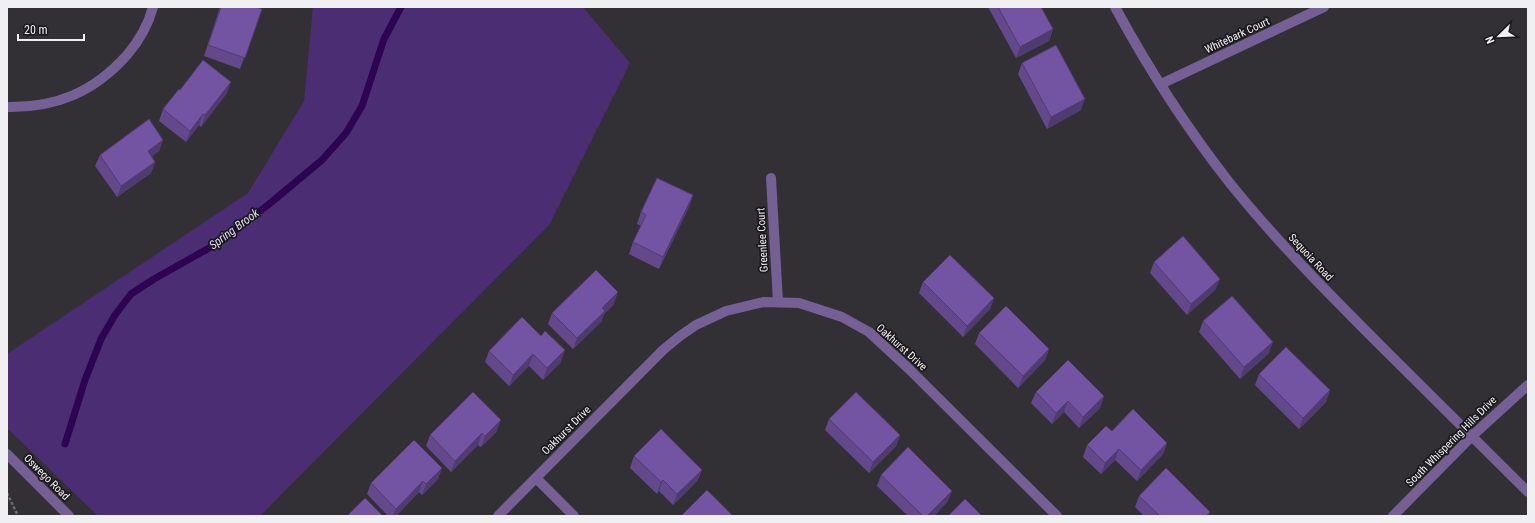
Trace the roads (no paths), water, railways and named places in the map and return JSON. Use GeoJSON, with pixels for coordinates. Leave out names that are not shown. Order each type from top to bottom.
{"type":"FeatureCollection","features":[{"type":"Feature","properties":{"kind":"street"},"geometry":{"type":"LineString","coordinates":[[7,107],[25,108],[48,104],[72,97],[100,80],[116,67],[133,48],[144,32],[153,7]]}},
{"type":"Feature","properties":{"kind":"street","name":"Sequoia Road"},"geometry":{"type":"LineString","coordinates":[[1115,7],[1132,38],[1183,119],[1230,182],[1296,259],[1346,312],[1528,492]]}},
{"type":"Feature","properties":{"kind":"street","name":"Whitebark Court"},"geometry":{"type":"LineString","coordinates":[[1161,84],[1324,7]]}},
{"type":"Feature","properties":{"kind":"street","name":"Greenlee Court"},"geometry":{"type":"LineString","coordinates":[[771,178],[778,302]]}},
{"type":"Feature","properties":{"kind":"street","name":"Oakhurst Drive"},"geometry":{"type":"LineString","coordinates":[[498,516],[663,350],[680,336],[696,325],[726,311],[763,302],[778,302],[799,303],[842,317],[869,332],[908,368],[1057,516]]}},
{"type":"Feature","properties":{"kind":"street","name":"South Whispering Hills Drive"},"geometry":{"type":"LineString","coordinates":[[1393,516],[1472,436],[1528,385]]}},
{"type":"Feature","properties":{"kind":"street","name":"Oswego Road"},"geometry":{"type":"LineString","coordinates":[[7,454],[69,516]]}},
{"type":"Feature","properties":{"kind":"street"},"geometry":{"type":"LineString","coordinates":[[536,478],[574,516]]}},
{"type":"Feature","properties":{"kind":"waterway","name":"Spring Brook"},"geometry":{"type":"LineString","coordinates":[[65,444],[85,380],[101,339],[115,315],[131,294],[154,279],[218,243],[268,205],[322,160],[346,133],[362,106],[384,39],[401,7]]}}]}
